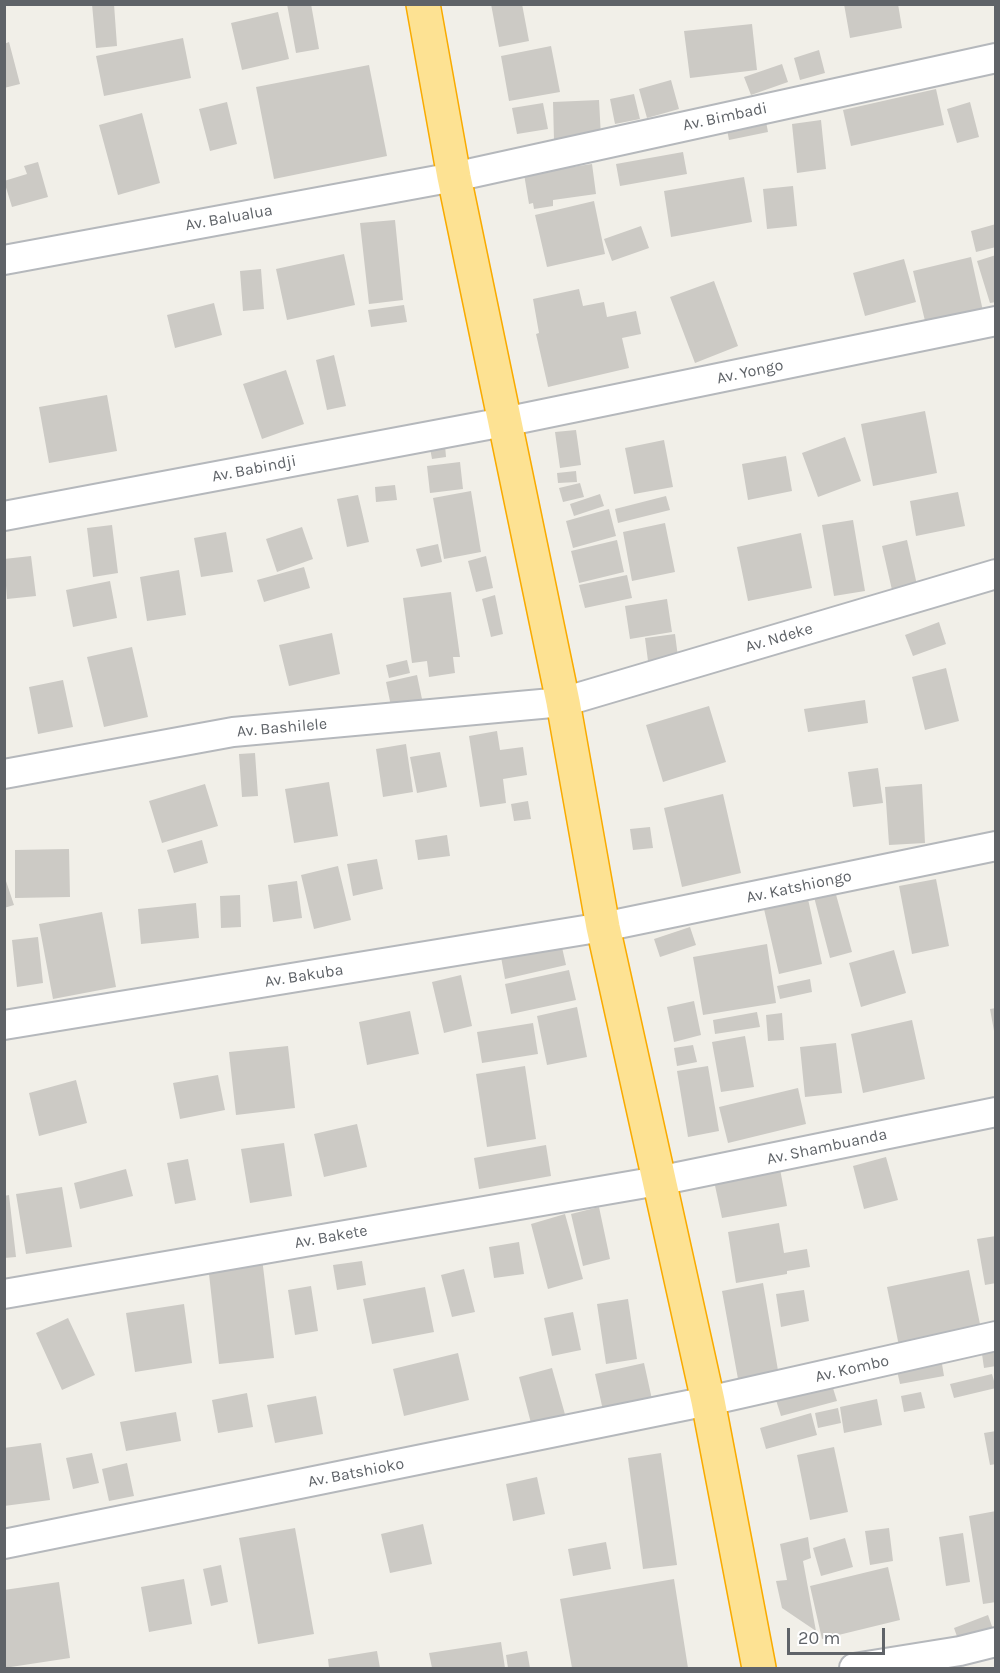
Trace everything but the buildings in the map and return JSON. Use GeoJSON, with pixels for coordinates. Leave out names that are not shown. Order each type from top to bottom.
{"type":"FeatureCollection","features":[{"type":"Feature","properties":{"kind":"highway"},"geometry":{"type":"LineString","coordinates":[[423,4],[454,177],[562,702],[603,927],[708,1401],[759,1668]]}},
{"type":"Feature","properties":{"kind":"street","name":"Av. Bimbadi"},"geometry":{"type":"LineString","coordinates":[[454,177],[996,58]]}},
{"type":"Feature","properties":{"kind":"street","name":"Av. Balualua"},"geometry":{"type":"LineString","coordinates":[[4,260],[454,177]]}},
{"type":"Feature","properties":{"kind":"street","name":"Av. Yongo"},"geometry":{"type":"LineString","coordinates":[[504,422],[996,321]]}},
{"type":"Feature","properties":{"kind":"street","name":"Av. Babindji"},"geometry":{"type":"LineString","coordinates":[[4,516],[504,422]]}},
{"type":"Feature","properties":{"kind":"street","name":"Av. Ndeke"},"geometry":{"type":"LineString","coordinates":[[562,702],[996,574]]}},
{"type":"Feature","properties":{"kind":"street","name":"Av. Bashilele"},"geometry":{"type":"LineString","coordinates":[[4,774],[233,732],[562,702]]}},
{"type":"Feature","properties":{"kind":"street","name":"Av. Katshiongo"},"geometry":{"type":"LineString","coordinates":[[603,927],[996,846]]}},
{"type":"Feature","properties":{"kind":"street","name":"Av. Bakuba"},"geometry":{"type":"LineString","coordinates":[[4,1025],[603,927]]}},
{"type":"Feature","properties":{"kind":"street","name":"Av. Shambuanda"},"geometry":{"type":"LineString","coordinates":[[658,1181],[996,1112]]}},
{"type":"Feature","properties":{"kind":"street","name":"Av. Bakete"},"geometry":{"type":"LineString","coordinates":[[4,1294],[658,1181]]}},
{"type":"Feature","properties":{"kind":"street","name":"Av. Kombo"},"geometry":{"type":"LineString","coordinates":[[708,1401],[996,1336]]}},
{"type":"Feature","properties":{"kind":"street","name":"Av. Batshioko"},"geometry":{"type":"LineString","coordinates":[[4,1544],[708,1401]]}},
{"type":"Feature","properties":{"kind":"street"},"geometry":{"type":"LineString","coordinates":[[854,1668],[960,1651],[996,1642]]}}]}
